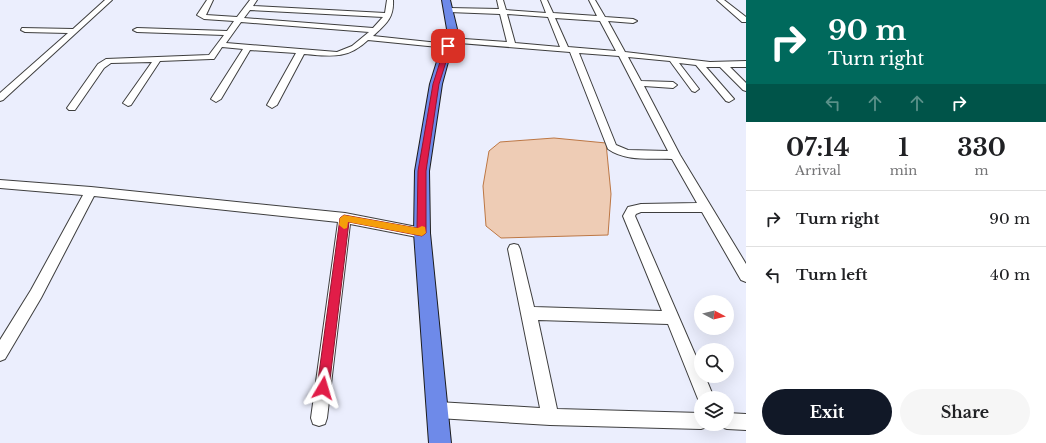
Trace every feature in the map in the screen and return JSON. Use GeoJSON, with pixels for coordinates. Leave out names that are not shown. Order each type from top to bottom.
{"type":"FeatureCollection","features":[{"type":"Feature","properties":{"kind":"main road"},"geometry":{"type":"LineString","coordinates":[[440,443],[422,233],[422,171],[436,84],[452,29],[447,5]]}},
{"type":"Feature","properties":{"kind":"street"},"geometry":{"type":"LineString","coordinates":[[0,98],[109,0]]}},
{"type":"Feature","properties":{"kind":"street"},"geometry":{"type":"LineString","coordinates":[[210,0],[201,15],[238,21],[374,30]]}},
{"type":"Feature","properties":{"kind":"street"},"geometry":{"type":"LineString","coordinates":[[72,108],[105,63],[114,60],[157,60],[211,57],[254,0]]}},
{"type":"Feature","properties":{"kind":"street"},"geometry":{"type":"LineString","coordinates":[[221,45],[338,54],[355,48],[367,38],[389,15],[390,0]]}},
{"type":"Feature","properties":{"kind":"street"},"geometry":{"type":"LineString","coordinates":[[500,0],[511,44]]}},
{"type":"Feature","properties":{"kind":"street"},"geometry":{"type":"LineString","coordinates":[[544,0],[549,15],[569,49],[612,147],[621,153],[628,154],[675,155]]}},
{"type":"Feature","properties":{"kind":"street"},"geometry":{"type":"LineString","coordinates":[[592,0],[638,83],[675,155],[746,276]]}},
{"type":"Feature","properties":{"kind":"street"},"geometry":{"type":"LineString","coordinates":[[720,0],[745,20]]}},
{"type":"Feature","properties":{"kind":"street"},"geometry":{"type":"LineString","coordinates":[[447,5],[503,12],[633,21]]}},
{"type":"Feature","properties":{"kind":"street"},"geometry":{"type":"LineString","coordinates":[[248,8],[389,15]]}},
{"type":"Feature","properties":{"kind":"street"},"geometry":{"type":"LineString","coordinates":[[25,30],[75,31]]}},
{"type":"Feature","properties":{"kind":"street"},"geometry":{"type":"LineString","coordinates":[[137,30],[229,33]]}},
{"type":"Feature","properties":{"kind":"street"},"geometry":{"type":"LineString","coordinates":[[367,38],[449,43],[511,44],[672,59],[698,63],[746,65]]}},
{"type":"Feature","properties":{"kind":"street"},"geometry":{"type":"LineString","coordinates":[[216,99],[248,47]]}},
{"type":"Feature","properties":{"kind":"street"},"geometry":{"type":"LineString","coordinates":[[272,105],[301,51]]}},
{"type":"Feature","properties":{"kind":"street"},"geometry":{"type":"LineString","coordinates":[[672,59],[695,89]]}},
{"type":"Feature","properties":{"kind":"street"},"geometry":{"type":"LineString","coordinates":[[128,103],[157,60]]}},
{"type":"Feature","properties":{"kind":"street"},"geometry":{"type":"LineString","coordinates":[[698,63],[730,99]]}},
{"type":"Feature","properties":{"kind":"street"},"geometry":{"type":"LineString","coordinates":[[723,65],[746,88]]}},
{"type":"Feature","properties":{"kind":"street"},"geometry":{"type":"LineString","coordinates":[[638,83],[672,85]]}},
{"type":"Feature","properties":{"kind":"street"},"geometry":{"type":"LineString","coordinates":[[0,184],[91,191],[344,218],[422,233]]}},
{"type":"Feature","properties":{"kind":"street"},"geometry":{"type":"LineString","coordinates":[[0,354],[36,294],[91,191]]}},
{"type":"Feature","properties":{"kind":"street"},"geometry":{"type":"LineString","coordinates":[[703,391],[629,216],[632,210],[641,208],[706,208]]}},
{"type":"Feature","properties":{"kind":"street"},"geometry":{"type":"LineString","coordinates":[[319,418],[344,218]]}},
{"type":"Feature","properties":{"kind":"street"},"geometry":{"type":"LineString","coordinates":[[514,249],[530,313],[550,417]]}},
{"type":"Feature","properties":{"kind":"street"},"geometry":{"type":"LineString","coordinates":[[530,313],[673,318]]}},
{"type":"Feature","properties":{"kind":"street"},"geometry":{"type":"LineString","coordinates":[[438,410],[550,417],[694,421]]}},
{"type":"Feature","properties":{"kind":"street"},"geometry":{"type":"LineString","coordinates":[[734,421],[746,422]]}},
{"type":"Feature","properties":{"kind":"shaded area"},"geometry":{"type":"Polygon","coordinates":[[[554,138],[606,143],[611,194],[608,235],[501,238],[486,226],[483,186],[489,151],[500,142],[554,138]]]}},
{"type":"Feature","properties":{"kind":"slow traffic"},"geometry":{"type":"LineString","coordinates":[[344,225],[344,218],[422,233],[422,230]]}},
{"type":"Feature","properties":{"kind":"route"},"geometry":{"type":"LineString","coordinates":[[323,388],[344,218],[422,233],[422,171],[436,84],[448,46]]}}]}
